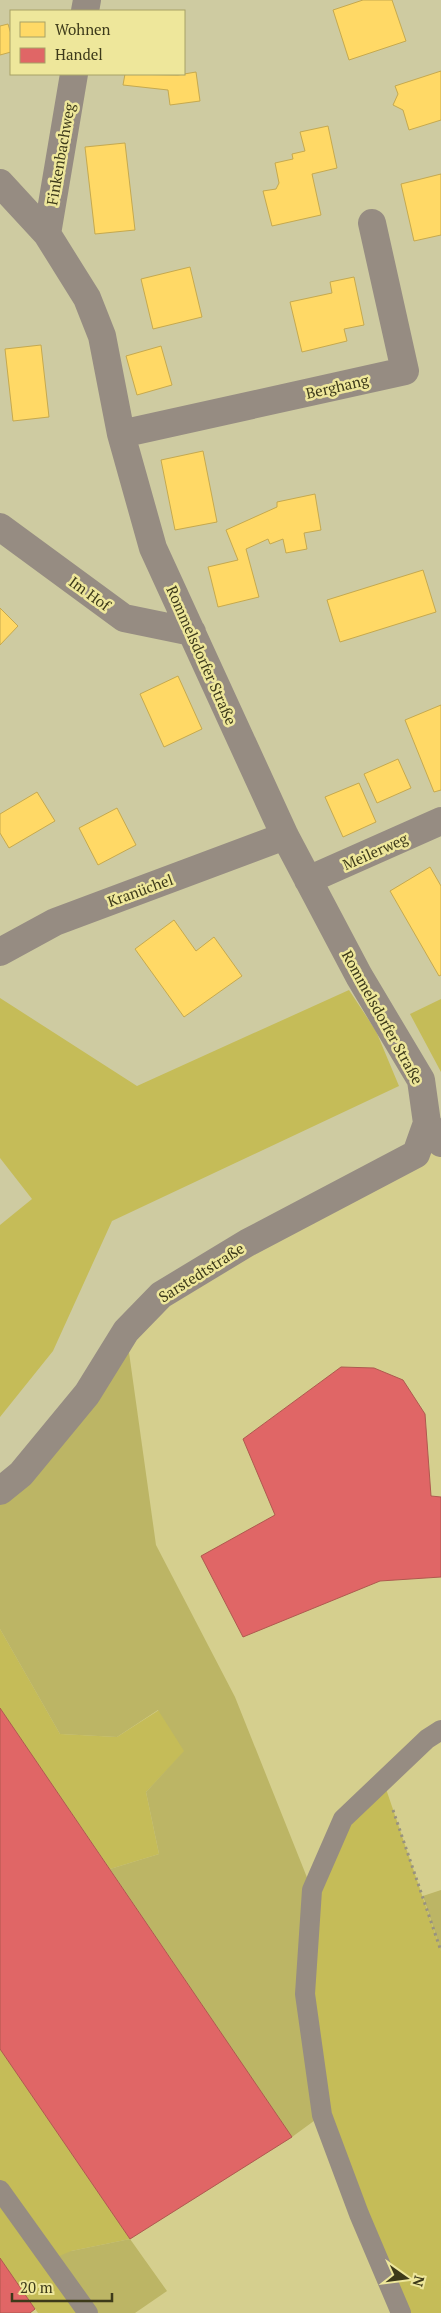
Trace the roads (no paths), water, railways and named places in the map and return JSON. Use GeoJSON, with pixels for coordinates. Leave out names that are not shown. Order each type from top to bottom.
{"type":"FeatureCollection","features":[{"type":"Feature","properties":{"kind":"street","name":"Finkenbachweg"},"geometry":{"type":"LineString","coordinates":[[47,234],[74,75]]}},
{"type":"Feature","properties":{"kind":"street","name":"Rommelsdorfer Straße"},"geometry":{"type":"LineString","coordinates":[[0,183],[47,234],[86,298],[102,336],[121,434],[153,548],[285,836],[359,976],[421,1080],[434,1133]]}},
{"type":"Feature","properties":{"kind":"street","name":"Berghang"},"geometry":{"type":"LineString","coordinates":[[121,434],[405,371],[372,223]]}},
{"type":"Feature","properties":{"kind":"street","name":"Im Hof"},"geometry":{"type":"LineString","coordinates":[[0,527],[124,618],[192,632]]}},
{"type":"Feature","properties":{"kind":"street","name":"Meilerweg"},"geometry":{"type":"LineString","coordinates":[[308,880],[441,821]]}},
{"type":"Feature","properties":{"kind":"street","name":"Kranüchel"},"geometry":{"type":"LineString","coordinates":[[0,952],[55,922],[285,836]]}},
{"type":"Feature","properties":{"kind":"street","name":"Sarstedtstraße"},"geometry":{"type":"LineString","coordinates":[[0,1491],[21,1474],[87,1394],[126,1331],[161,1295],[247,1243],[416,1154],[434,1133]]}},
{"type":"Feature","properties":{"kind":"lane"},"geometry":{"type":"LineString","coordinates":[[402,2313],[360,2214],[322,2115],[306,1994],[312,1890],[343,1819],[427,1739],[441,1730]]}},
{"type":"Feature","properties":{"kind":"lane"},"geometry":{"type":"LineString","coordinates":[[0,2190],[88,2313]]}}]}
